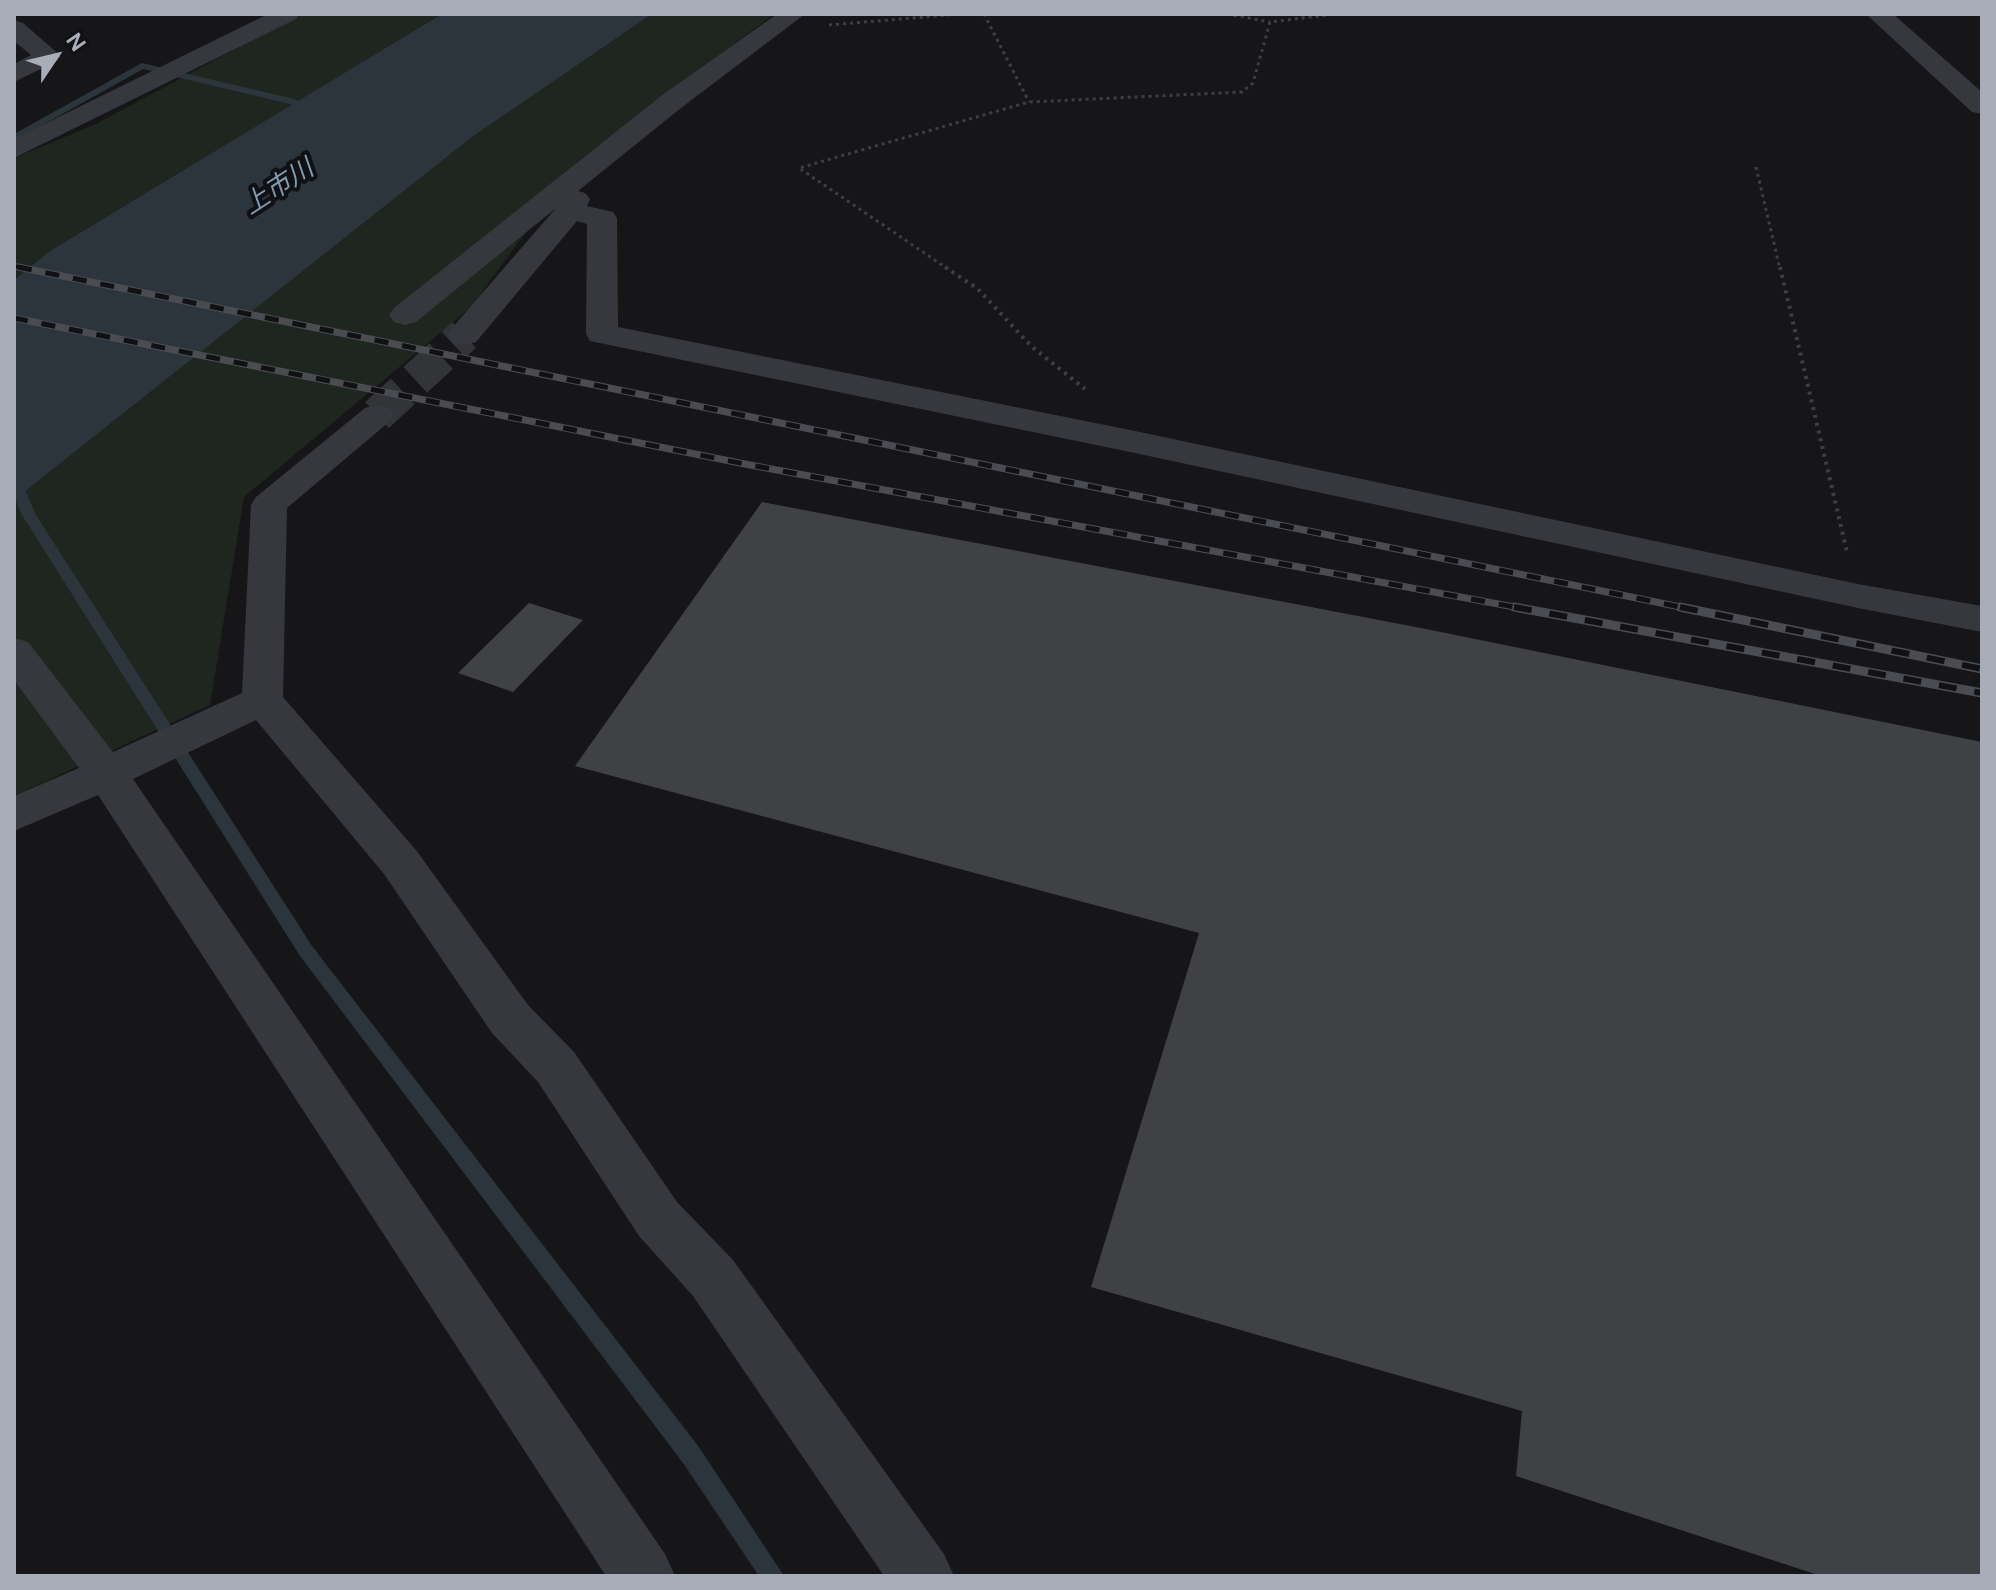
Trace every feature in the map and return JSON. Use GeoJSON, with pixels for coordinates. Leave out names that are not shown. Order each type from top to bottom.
{"type":"FeatureCollection","features":[{"type":"Feature","properties":{"kind":"street"},"geometry":{"type":"LineString","coordinates":[[14,150],[287,14]]}},
{"type":"Feature","properties":{"kind":"street"},"geometry":{"type":"LineString","coordinates":[[1878,14],[1982,106]]}},
{"type":"Feature","properties":{"kind":"street"},"geometry":{"type":"LineString","coordinates":[[405,315],[671,102],[786,19]]}},
{"type":"Feature","properties":{"kind":"street"},"geometry":{"type":"LineString","coordinates":[[14,28],[48,56],[14,74]]}},
{"type":"Feature","properties":{"kind":"street"},"geometry":{"type":"LineString","coordinates":[[464,335],[570,211],[589,168]]}},
{"type":"Feature","properties":{"kind":"street"},"geometry":{"type":"LineString","coordinates":[[570,211],[602,218],[602,334],[1135,442],[1858,596],[1982,619]]}},
{"type":"Feature","properties":{"kind":"street"},"geometry":{"type":"LineString","coordinates":[[377,415],[269,505],[262,700],[400,862],[510,1019],[556,1067],[658,1219],[713,1278],[922,1576]]}},
{"type":"Feature","properties":{"kind":"street"},"geometry":{"type":"LineString","coordinates":[[14,651],[106,773],[643,1576]]}},
{"type":"Feature","properties":{"kind":"street"},"geometry":{"type":"LineString","coordinates":[[14,815],[262,700]]}},
{"type":"Feature","properties":{"kind":"path"},"geometry":{"type":"LineString","coordinates":[[786,19],[820,26],[960,14]]}},
{"type":"Feature","properties":{"kind":"path"},"geometry":{"type":"LineString","coordinates":[[984,14],[1029,102]]}},
{"type":"Feature","properties":{"kind":"path"},"geometry":{"type":"LineString","coordinates":[[1227,14],[1270,22],[1335,14]]}},
{"type":"Feature","properties":{"kind":"path"},"geometry":{"type":"LineString","coordinates":[[1135,442],[1133,428],[1031,346],[978,289],[799,168],[1029,102],[1242,92],[1253,83],[1270,22]]}},
{"type":"Feature","properties":{"kind":"path"},"geometry":{"type":"LineString","coordinates":[[1756,167],[1858,596]]}},
{"type":"Feature","properties":{"kind":"shaded area"},"geometry":{"type":"Polygon","coordinates":[[[300,14],[445,14],[50,251],[14,280],[14,158],[96,124],[300,14]]]}},
{"type":"Feature","properties":{"kind":"shaded area"},"geometry":{"type":"Polygon","coordinates":[[[652,14],[774,14],[577,162],[471,307],[244,497],[210,705],[14,796],[14,500],[472,137],[652,14]]]}},
{"type":"Feature","properties":{"kind":"water","name":"上市川"},"geometry":{"type":"Polygon","coordinates":[[[442,14],[652,14],[472,137],[14,500],[14,280],[50,251],[442,14]]]}},
{"type":"Feature","properties":{"kind":"building"},"geometry":{"type":"Polygon","coordinates":[[[762,502],[1426,629],[1982,742],[1982,1576],[1821,1576],[1516,1476],[1522,1411],[1091,1287],[1199,933],[575,766],[762,502]]]}},
{"type":"Feature","properties":{"kind":"building"},"geometry":{"type":"Polygon","coordinates":[[[529,603],[583,620],[513,692],[458,673],[529,603]]]}},
{"type":"Feature","properties":{"kind":"waterway"},"geometry":{"type":"LineString","coordinates":[[14,138],[142,66],[294,102]]}},
{"type":"Feature","properties":{"kind":"waterway"},"geometry":{"type":"LineString","coordinates":[[14,480],[29,515],[306,951],[691,1455],[773,1576]]}},
{"type":"Feature","properties":{"kind":"tunnel"},"geometry":{"type":"LineString","coordinates":[[377,415],[464,335]]}},
{"type":"Feature","properties":{"kind":"railway"},"geometry":{"type":"LineString","coordinates":[[14,266],[28,269]]}},
{"type":"Feature","properties":{"kind":"railway"},"geometry":{"type":"LineString","coordinates":[[18,267],[1690,609]]}},
{"type":"Feature","properties":{"kind":"railway"},"geometry":{"type":"LineString","coordinates":[[14,318],[750,465],[1525,609]]}},
{"type":"Feature","properties":{"kind":"railway"},"geometry":{"type":"LineString","coordinates":[[1514,607],[1982,693]]}},
{"type":"Feature","properties":{"kind":"railway"},"geometry":{"type":"LineString","coordinates":[[1680,607],[1982,669]]}}]}
